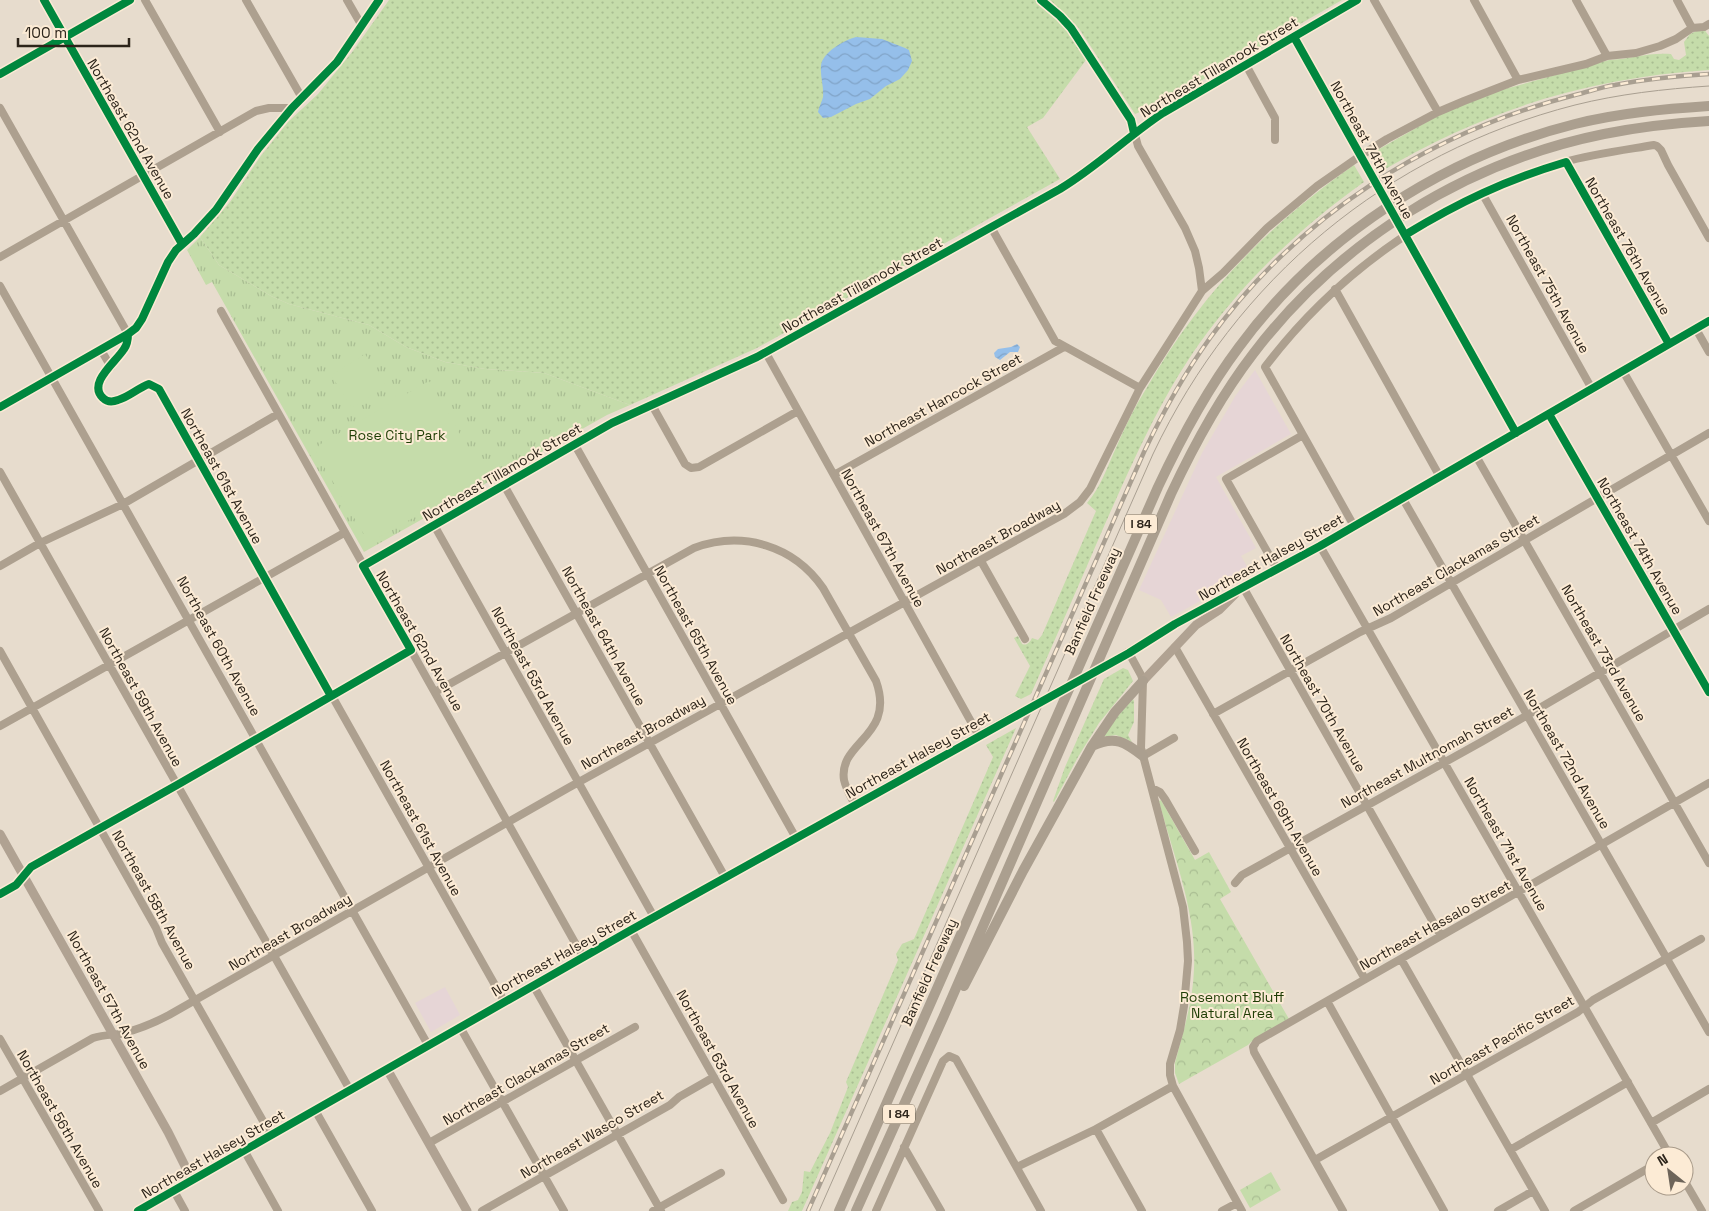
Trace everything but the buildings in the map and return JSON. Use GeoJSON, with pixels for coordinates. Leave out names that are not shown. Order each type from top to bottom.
{"type":"FeatureCollection","features":[{"type":"Feature","properties":{"kind":"highway","name":"Banfield Freeway"},"geometry":{"type":"LineString","coordinates":[[839,1211],[1158,487],[1194,414],[1245,338],[1293,284],[1334,247],[1386,208],[1447,172],[1515,143],[1575,124],[1656,110],[1709,106]]}},
{"type":"Feature","properties":{"kind":"highway","name":"I 84"},"geometry":{"type":"LineString","coordinates":[[856,1211],[943,1018],[1182,470],[1222,398],[1268,334],[1304,295],[1344,258],[1401,216],[1454,186],[1520,157],[1579,139],[1630,129],[1709,121]]}},
{"type":"Feature","properties":{"kind":"highway"},"geometry":{"type":"LineString","coordinates":[[943,1018],[961,991],[1019,879],[1092,746],[1114,712],[1143,681]]}},
{"type":"Feature","properties":{"kind":"highway"},"geometry":{"type":"LineString","coordinates":[[1092,746],[1111,740],[1125,742],[1143,756]]}},
{"type":"Feature","properties":{"kind":"main road","name":"Northeast Halsey Street"},"geometry":{"type":"LineString","coordinates":[[138,1211],[504,1001],[1243,587],[1320,546],[1709,321]]}},
{"type":"Feature","properties":{"kind":"main road"},"geometry":{"type":"LineString","coordinates":[[1143,681],[1196,625],[1219,610],[1243,587]]}},
{"type":"Feature","properties":{"kind":"main road","name":"Northeast 57th Avenue"},"geometry":{"type":"LineString","coordinates":[[0,834],[168,1132],[192,1180]]}},
{"type":"Feature","properties":{"kind":"main road"},"geometry":{"type":"LineString","coordinates":[[387,1069],[467,1211]]}},
{"type":"Feature","properties":{"kind":"street","name":"Northeast 62nd Avenue"},"geometry":{"type":"LineString","coordinates":[[44,0],[182,244]]}},
{"type":"Feature","properties":{"kind":"street"},"geometry":{"type":"LineString","coordinates":[[0,74],[130,0]]}},
{"type":"Feature","properties":{"kind":"street"},"geometry":{"type":"LineString","coordinates":[[145,0],[220,132]]}},
{"type":"Feature","properties":{"kind":"street"},"geometry":{"type":"LineString","coordinates":[[246,0],[302,98]]}},
{"type":"Feature","properties":{"kind":"street"},"geometry":{"type":"LineString","coordinates":[[347,0],[362,26]]}},
{"type":"Feature","properties":{"kind":"street"},"geometry":{"type":"LineString","coordinates":[[0,407],[136,328],[168,262],[182,244],[216,210],[258,149],[292,108],[337,62],[379,0]]}},
{"type":"Feature","properties":{"kind":"street"},"geometry":{"type":"LineString","coordinates":[[1041,0],[1071,28],[1131,120],[1138,146],[1185,228],[1195,251],[1200,268],[1202,291]]}},
{"type":"Feature","properties":{"kind":"street","name":"Northeast Tillamook Street"},"geometry":{"type":"LineString","coordinates":[[363,566],[612,423],[766,353],[1070,183],[1134,133],[1176,105],[1357,0]]}},
{"type":"Feature","properties":{"kind":"street"},"geometry":{"type":"LineString","coordinates":[[1374,0],[1438,112]]}},
{"type":"Feature","properties":{"kind":"street"},"geometry":{"type":"LineString","coordinates":[[1474,0],[1518,80]]}},
{"type":"Feature","properties":{"kind":"street"},"geometry":{"type":"LineString","coordinates":[[1576,0],[1607,56]]}},
{"type":"Feature","properties":{"kind":"street"},"geometry":{"type":"LineString","coordinates":[[1677,0],[1692,28]]}},
{"type":"Feature","properties":{"kind":"street","name":"Northeast Broadway"},"geometry":{"type":"LineString","coordinates":[[0,1091],[93,1038],[122,1033],[156,1022],[195,1001],[650,742],[1057,519],[1080,502],[1090,489],[1140,388],[1202,291],[1281,216],[1317,186],[1438,112],[1492,89],[1518,80],[1586,64],[1607,56],[1636,54],[1676,39],[1692,28],[1704,27],[1709,24]]}},
{"type":"Feature","properties":{"kind":"street","name":"Northeast 74th Avenue"},"geometry":{"type":"LineString","coordinates":[[1294,37],[1516,433]]}},
{"type":"Feature","properties":{"kind":"street"},"geometry":{"type":"LineString","coordinates":[[1246,65],[1275,118],[1275,140]]}},
{"type":"Feature","properties":{"kind":"street"},"geometry":{"type":"LineString","coordinates":[[0,108],[128,334]]}},
{"type":"Feature","properties":{"kind":"street"},"geometry":{"type":"LineString","coordinates":[[0,257],[256,111],[269,108],[292,108]]}},
{"type":"Feature","properties":{"kind":"street"},"geometry":{"type":"LineString","coordinates":[[1354,526],[1265,367],[1301,323],[1335,289],[1403,232],[1482,192],[1525,174],[1600,154],[1657,146],[1661,150],[1709,238]]}},
{"type":"Feature","properties":{"kind":"street","name":"Northeast 76th Avenue"},"geometry":{"type":"LineString","coordinates":[[1566,162],[1669,344]]}},
{"type":"Feature","properties":{"kind":"street","name":"Northeast 75th Avenue"},"geometry":{"type":"LineString","coordinates":[[1482,192],[1592,388]]}},
{"type":"Feature","properties":{"kind":"street"},"geometry":{"type":"LineString","coordinates":[[991,227],[1055,341],[1140,388]]}},
{"type":"Feature","properties":{"kind":"street","name":"Northeast 60th Avenue"},"geometry":{"type":"LineString","coordinates":[[0,286],[428,1045]]}},
{"type":"Feature","properties":{"kind":"street"},"geometry":{"type":"LineString","coordinates":[[1335,289],[1440,477]]}},
{"type":"Feature","properties":{"kind":"street","name":"Northeast 62nd Avenue"},"geometry":{"type":"LineString","coordinates":[[220,311],[584,957]]}},
{"type":"Feature","properties":{"kind":"street"},"geometry":{"type":"LineString","coordinates":[[1696,328],[1709,352]]}},
{"type":"Feature","properties":{"kind":"street","name":"Northeast 61st Avenue"},"geometry":{"type":"LineString","coordinates":[[128,334],[126,347],[98,384],[102,397],[106,400],[115,401],[145,386],[152,384],[156,386],[504,1001]]}},
{"type":"Feature","properties":{"kind":"street","name":"Northeast Hancock Street"},"geometry":{"type":"LineString","coordinates":[[834,475],[1064,347]]}},
{"type":"Feature","properties":{"kind":"street"},"geometry":{"type":"LineString","coordinates":[[101,350],[111,366]]}},
{"type":"Feature","properties":{"kind":"street","name":"Northeast 67th Avenue"},"geometry":{"type":"LineString","coordinates":[[766,353],[979,736]]}},
{"type":"Feature","properties":{"kind":"street"},"geometry":{"type":"LineString","coordinates":[[1623,371],[1709,521]]}},
{"type":"Feature","properties":{"kind":"street"},"geometry":{"type":"LineString","coordinates":[[652,405],[685,464],[691,468],[699,467],[798,411]]}},
{"type":"Feature","properties":{"kind":"street"},"geometry":{"type":"LineString","coordinates":[[0,566],[40,543],[123,504],[278,414]]}},
{"type":"Feature","properties":{"kind":"street","name":"Northeast 74th Avenue"},"geometry":{"type":"LineString","coordinates":[[1549,414],[1709,692]]}},
{"type":"Feature","properties":{"kind":"street","name":"Northeast Clackamas Street"},"geometry":{"type":"LineString","coordinates":[[1213,714],[1452,583],[1709,432]]}},
{"type":"Feature","properties":{"kind":"street"},"geometry":{"type":"LineString","coordinates":[[1277,569],[1226,479],[1303,435]]}},
{"type":"Feature","properties":{"kind":"street","name":"Northeast 65th Avenue"},"geometry":{"type":"LineString","coordinates":[[575,445],[796,838]]}},
{"type":"Feature","properties":{"kind":"street","name":"Northeast 73rd Avenue"},"geometry":{"type":"LineString","coordinates":[[1476,456],[1709,862]]}},
{"type":"Feature","properties":{"kind":"street","name":"Northeast 59th Avenue"},"geometry":{"type":"LineString","coordinates":[[0,472],[350,1090]]}},
{"type":"Feature","properties":{"kind":"street","name":"Northeast 64th Avenue"},"geometry":{"type":"LineString","coordinates":[[504,485],[725,877]]}},
{"type":"Feature","properties":{"kind":"street","name":"Northeast 72nd Avenue"},"geometry":{"type":"LineString","coordinates":[[1403,498],[1709,1032]]}},
{"type":"Feature","properties":{"kind":"street","name":"Northeast 63rd Avenue"},"geometry":{"type":"LineString","coordinates":[[434,525],[654,917]]}},
{"type":"Feature","properties":{"kind":"street"},"geometry":{"type":"LineString","coordinates":[[0,726],[189,622],[344,533]]}},
{"type":"Feature","properties":{"kind":"street"},"geometry":{"type":"LineString","coordinates":[[435,692],[685,552],[713,542],[735,540],[764,544],[790,556],[814,577],[823,588],[876,681],[881,704],[878,717],[873,728],[845,764],[845,784],[856,805]]}},
{"type":"Feature","properties":{"kind":"street","name":"Northeast 71st Avenue"},"geometry":{"type":"LineString","coordinates":[[1320,546],[1664,1146]]}},
{"type":"Feature","properties":{"kind":"street"},"geometry":{"type":"LineString","coordinates":[[982,561],[1025,639]]}},
{"type":"Feature","properties":{"kind":"street","name":"Northeast 70th Avenue"},"geometry":{"type":"LineString","coordinates":[[1243,587],[1441,936]]}},
{"type":"Feature","properties":{"kind":"street","name":"Northeast Multnomah Street"},"geometry":{"type":"LineString","coordinates":[[1235,883],[1242,876],[1290,848],[1528,715],[1709,609]]}},
{"type":"Feature","properties":{"kind":"street","name":"Northeast 69th Avenue"},"geometry":{"type":"LineString","coordinates":[[1175,646],[1364,979]]}},
{"type":"Feature","properties":{"kind":"street"},"geometry":{"type":"LineString","coordinates":[[0,894],[16,884],[31,867],[177,786],[411,650]]}},
{"type":"Feature","properties":{"kind":"street","name":"Northeast 58th Avenue"},"geometry":{"type":"LineString","coordinates":[[0,651],[271,1135]]}},
{"type":"Feature","properties":{"kind":"street"},"geometry":{"type":"LineString","coordinates":[[1128,652],[1143,681],[1141,742],[1143,756],[1183,907],[1187,942],[1188,961],[1184,1006],[1180,1030],[1170,1064],[1170,1075],[1173,1086],[1242,1211]]}},
{"type":"Feature","properties":{"kind":"street"},"geometry":{"type":"LineString","coordinates":[[1143,756],[1174,738]]}},
{"type":"Feature","properties":{"kind":"street","name":"Northeast Hassalo Street"},"geometry":{"type":"LineString","coordinates":[[1315,1160],[1254,1052],[1257,1041],[1709,783]]}},
{"type":"Feature","properties":{"kind":"street"},"geometry":{"type":"LineString","coordinates":[[1152,788],[1160,792],[1165,798],[1195,851]]}},
{"type":"Feature","properties":{"kind":"street","name":"Northeast 63rd Avenue"},"geometry":{"type":"LineString","coordinates":[[631,930],[783,1200]]}},
{"type":"Feature","properties":{"kind":"street","name":"Northeast Pacific Street"},"geometry":{"type":"LineString","coordinates":[[1315,1160],[1467,1076],[1701,938]]}},
{"type":"Feature","properties":{"kind":"street"},"geometry":{"type":"LineString","coordinates":[[1401,959],[1544,1211]]}},
{"type":"Feature","properties":{"kind":"street"},"geometry":{"type":"LineString","coordinates":[[533,985],[618,1134],[658,1210],[721,1173]]}},
{"type":"Feature","properties":{"kind":"street"},"geometry":{"type":"LineString","coordinates":[[1327,1001],[1444,1211]]}},
{"type":"Feature","properties":{"kind":"street"},"geometry":{"type":"LineString","coordinates":[[460,1027],[564,1211]]}},
{"type":"Feature","properties":{"kind":"street","name":"Northeast Clackamas Street"},"geometry":{"type":"LineString","coordinates":[[429,1143],[635,1027]]}},
{"type":"Feature","properties":{"kind":"street","name":"Northeast 56th Avenue"},"geometry":{"type":"LineString","coordinates":[[0,1039],[98,1211]]}},
{"type":"Feature","properties":{"kind":"street"},"geometry":{"type":"LineString","coordinates":[[876,1211],[942,1060],[949,1056],[956,1059],[1041,1211]]}},
{"type":"Feature","properties":{"kind":"street","name":"Northeast Wasco Street"},"geometry":{"type":"LineString","coordinates":[[482,1211],[670,1105],[679,1097],[714,1077]]}},
{"type":"Feature","properties":{"kind":"street"},"geometry":{"type":"LineString","coordinates":[[1510,1150],[1628,1082]]}},
{"type":"Feature","properties":{"kind":"street"},"geometry":{"type":"LineString","coordinates":[[1016,1167],[1096,1129],[1173,1086]]}},
{"type":"Feature","properties":{"kind":"street"},"geometry":{"type":"LineString","coordinates":[[1651,1123],[1709,1089]]}},
{"type":"Feature","properties":{"kind":"street"},"geometry":{"type":"LineString","coordinates":[[315,1110],[372,1211]]}},
{"type":"Feature","properties":{"kind":"street"},"geometry":{"type":"LineString","coordinates":[[1096,1129],[1142,1211]]}},
{"type":"Feature","properties":{"kind":"street"},"geometry":{"type":"LineString","coordinates":[[904,1147],[941,1211]]}},
{"type":"Feature","properties":{"kind":"street"},"geometry":{"type":"LineString","coordinates":[[244,1150],[278,1211]]}},
{"type":"Feature","properties":{"kind":"street"},"geometry":{"type":"LineString","coordinates":[[1315,1160],[1343,1211]]}},
{"type":"Feature","properties":{"kind":"street"},"geometry":{"type":"LineString","coordinates":[[1574,1211],[1644,1171]]}},
{"type":"Feature","properties":{"kind":"street"},"geometry":{"type":"LineString","coordinates":[[174,1190],[185,1211]]}},
{"type":"Feature","properties":{"kind":"street"},"geometry":{"type":"LineString","coordinates":[[1498,1211],[1533,1191]]}},
{"type":"Feature","properties":{"kind":"street"},"geometry":{"type":"LineString","coordinates":[[1693,1196],[1702,1211]]}},
{"type":"Feature","properties":{"kind":"street"},"geometry":{"type":"LineString","coordinates":[[1222,1211],[1237,1203]]}},
{"type":"Feature","properties":{"kind":"shaded area"},"geometry":{"type":"Polygon","coordinates":[[[1255,370],[1291,434],[1216,477],[1256,548],[1241,556],[1251,573],[1171,617],[1161,600],[1139,590],[1202,453],[1236,395],[1255,370]]]}},
{"type":"Feature","properties":{"kind":"shaded area"},"geometry":{"type":"Polygon","coordinates":[[[445,987],[460,1015],[431,1032],[415,1003],[445,987]]]}},
{"type":"Feature","properties":{"kind":"green space"},"geometry":{"type":"Polygon","coordinates":[[[389,0],[1035,0],[1067,29],[1086,60],[1043,118],[1027,127],[1060,179],[757,348],[630,405],[544,373],[485,369],[445,362],[406,347],[369,325],[289,304],[271,296],[219,265],[200,237],[230,202],[260,157],[288,122],[318,94],[353,51],[389,0]]]}},
{"type":"Feature","properties":{"kind":"green space"},"geometry":{"type":"Polygon","coordinates":[[[1050,0],[1342,0],[1162,103],[1135,114],[1078,27],[1050,0]]]}},
{"type":"Feature","properties":{"kind":"green space"},"geometry":{"type":"Polygon","coordinates":[[[1703,28],[1709,36],[1709,70],[1664,74],[1621,81],[1579,89],[1538,101],[1459,131],[1419,150],[1380,172],[1371,156],[1374,152],[1439,115],[1491,93],[1609,60],[1671,54],[1674,59],[1679,60],[1686,55],[1684,42],[1690,34],[1703,28]]]}},
{"type":"Feature","properties":{"kind":"green space"},"geometry":{"type":"Polygon","coordinates":[[[1354,165],[1364,182],[1321,215],[1260,270],[1224,311],[1191,355],[1163,402],[1139,450],[1031,694],[1021,699],[1015,696],[1030,666],[1014,638],[1018,636],[1022,644],[1025,644],[1032,638],[1038,640],[1042,635],[1096,511],[1087,503],[1103,478],[1133,411],[1167,355],[1212,293],[1237,265],[1292,213],[1354,165]]]}},
{"type":"Feature","properties":{"kind":"green space","name":"Rose City Park"},"geometry":{"type":"Polygon","coordinates":[[[200,237],[219,265],[271,296],[289,304],[369,325],[406,347],[445,362],[485,369],[544,373],[630,405],[607,415],[364,552],[212,282],[206,285],[187,250],[200,237]]]}},
{"type":"Feature","properties":{"kind":"green space"},"geometry":{"type":"Polygon","coordinates":[[[365,354],[386,386],[352,408],[331,375],[365,354]]]}},
{"type":"Feature","properties":{"kind":"green space"},"geometry":{"type":"Polygon","coordinates":[[[429,381],[482,471],[478,481],[369,543],[316,453],[319,445],[391,403],[396,395],[401,397],[429,381]]]}},
{"type":"Feature","properties":{"kind":"green space"},"geometry":{"type":"Polygon","coordinates":[[[1123,668],[1128,670],[1133,681],[1099,723],[1054,802],[1065,767],[1104,679],[1123,668]]]}},
{"type":"Feature","properties":{"kind":"green space"},"geometry":{"type":"Polygon","coordinates":[[[1133,699],[1134,722],[1128,735],[1132,742],[1116,735],[1103,737],[1109,726],[1133,699]]]}},
{"type":"Feature","properties":{"kind":"green space"},"geometry":{"type":"Polygon","coordinates":[[[1016,728],[802,1211],[788,1211],[792,1202],[798,1200],[802,1192],[804,1171],[810,1172],[830,1133],[848,1087],[846,1082],[898,960],[896,954],[902,944],[914,939],[993,757],[986,745],[1016,728]]]}},
{"type":"Feature","properties":{"kind":"green space","name":"Rosemont Bluff Natural Area"},"geometry":{"type":"Polygon","coordinates":[[[1161,800],[1195,860],[1209,852],[1231,892],[1220,899],[1289,1019],[1248,1045],[1179,1084],[1175,1073],[1175,1063],[1192,993],[1194,948],[1188,905],[1159,801],[1161,800]]]}},
{"type":"Feature","properties":{"kind":"green space"},"geometry":{"type":"Polygon","coordinates":[[[1271,1172],[1281,1190],[1250,1208],[1240,1190],[1271,1172]]]}},
{"type":"Feature","properties":{"kind":"water"},"geometry":{"type":"Polygon","coordinates":[[[856,37],[882,39],[905,48],[909,50],[912,61],[908,70],[900,79],[886,86],[870,99],[831,117],[823,118],[818,112],[823,97],[822,61],[835,47],[856,37]]]}},
{"type":"Feature","properties":{"kind":"water"},"geometry":{"type":"Polygon","coordinates":[[[1017,344],[1020,347],[1018,352],[1010,352],[1000,360],[995,357],[994,353],[998,349],[1017,344]]]}},
{"type":"Feature","properties":{"kind":"tram line"},"geometry":{"type":"LineString","coordinates":[[819,1211],[1153,454],[1187,391],[1228,332],[1273,279],[1325,232],[1381,190],[1441,155],[1506,127],[1575,105],[1642,92],[1709,86]]}},
{"type":"Feature","properties":{"kind":"railway"},"geometry":{"type":"LineString","coordinates":[[808,1211],[1144,452],[1174,394],[1210,338],[1245,294],[1284,254],[1326,217],[1371,185],[1419,156],[1469,131],[1521,111],[1575,95],[1638,81],[1709,74]]}},
{"type":"Feature","properties":{"kind":"cycle path"},"geometry":{"type":"LineString","coordinates":[[44,0],[182,244]]}},
{"type":"Feature","properties":{"kind":"cycle path"},"geometry":{"type":"LineString","coordinates":[[0,74],[130,0]]}},
{"type":"Feature","properties":{"kind":"cycle path"},"geometry":{"type":"LineString","coordinates":[[0,407],[136,328],[168,262],[176,250],[216,210],[258,149],[292,108],[337,62],[379,0]]}},
{"type":"Feature","properties":{"kind":"cycle path"},"geometry":{"type":"LineString","coordinates":[[1041,0],[1071,28],[1131,120],[1134,133]]}},
{"type":"Feature","properties":{"kind":"cycle path"},"geometry":{"type":"LineString","coordinates":[[0,894],[16,885],[31,867],[411,650],[363,566],[612,423],[757,357],[1060,189],[1087,171],[1163,113],[1357,0]]}},
{"type":"Feature","properties":{"kind":"cycle path"},"geometry":{"type":"LineString","coordinates":[[1294,37],[1516,433]]}},
{"type":"Feature","properties":{"kind":"cycle path"},"geometry":{"type":"LineString","coordinates":[[1405,235],[1483,193],[1523,176],[1566,162],[1669,344]]}},
{"type":"Feature","properties":{"kind":"cycle path"},"geometry":{"type":"LineString","coordinates":[[138,1211],[631,930],[1129,653],[1175,624],[1320,546],[1709,321]]}},
{"type":"Feature","properties":{"kind":"cycle path"},"geometry":{"type":"LineString","coordinates":[[128,334],[125,347],[104,373],[98,386],[99,392],[108,401],[116,401],[149,384],[159,389],[331,696]]}},
{"type":"Feature","properties":{"kind":"cycle path"},"geometry":{"type":"LineString","coordinates":[[1549,414],[1709,692]]}}]}
